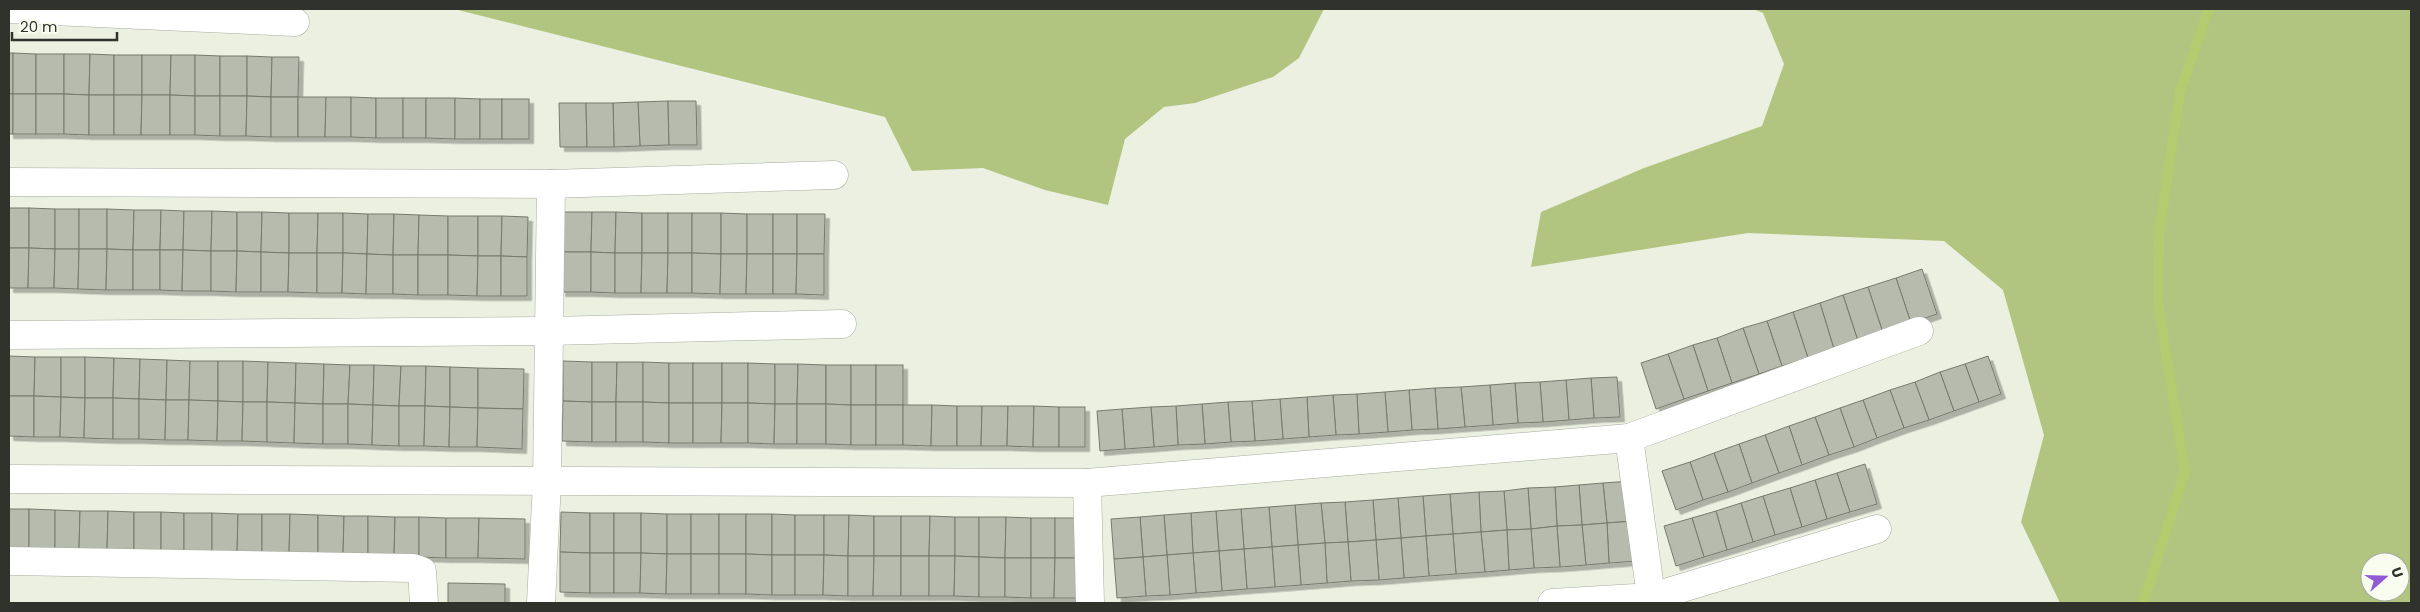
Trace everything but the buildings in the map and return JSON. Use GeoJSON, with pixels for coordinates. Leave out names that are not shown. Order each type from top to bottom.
{"type":"FeatureCollection","features":[{"type":"Feature","properties":{"kind":"street"},"geometry":{"type":"LineString","coordinates":[[9,10],[295,22]]}},
{"type":"Feature","properties":{"kind":"street"},"geometry":{"type":"LineString","coordinates":[[9,182],[551,184],[834,175]]}},
{"type":"Feature","properties":{"kind":"street"},"geometry":{"type":"LineString","coordinates":[[541,603],[550,331],[551,184]]}},
{"type":"Feature","properties":{"kind":"street"},"geometry":{"type":"LineString","coordinates":[[9,335],[550,331],[842,324]]}},
{"type":"Feature","properties":{"kind":"street"},"geometry":{"type":"LineString","coordinates":[[9,479],[1088,484],[1629,438],[1918,331]]}},
{"type":"Feature","properties":{"kind":"street"},"geometry":{"type":"LineString","coordinates":[[1629,438],[1652,600]]}},
{"type":"Feature","properties":{"kind":"street"},"geometry":{"type":"LineString","coordinates":[[1088,484],[1090,603]]}},
{"type":"Feature","properties":{"kind":"street"},"geometry":{"type":"LineString","coordinates":[[1552,603],[1652,600],[1877,529]]}},
{"type":"Feature","properties":{"kind":"street"},"geometry":{"type":"LineString","coordinates":[[9,561],[413,568],[422,571],[424,603]]}},
{"type":"Feature","properties":{"kind":"green space"},"geometry":{"type":"Polygon","coordinates":[[[454,9],[1324,9],[1299,58],[1273,77],[1195,103],[1164,107],[1125,139],[1108,205],[1045,190],[983,168],[912,171],[885,117],[454,9]]]}},
{"type":"Feature","properties":{"kind":"green space"},"geometry":{"type":"Polygon","coordinates":[[[1753,9],[2411,9],[2411,603],[2060,603],[2021,522],[2044,435],[2003,290],[1944,241],[1748,233],[1531,267],[1541,212],[1644,168],[1762,126],[1784,64],[1763,13],[1753,9]]]}},
{"type":"Feature","properties":{"kind":"waterway"},"geometry":{"type":"LineString","coordinates":[[2143,603],[2185,472],[2158,303],[2159,233],[2180,92],[2209,9]]}}]}
